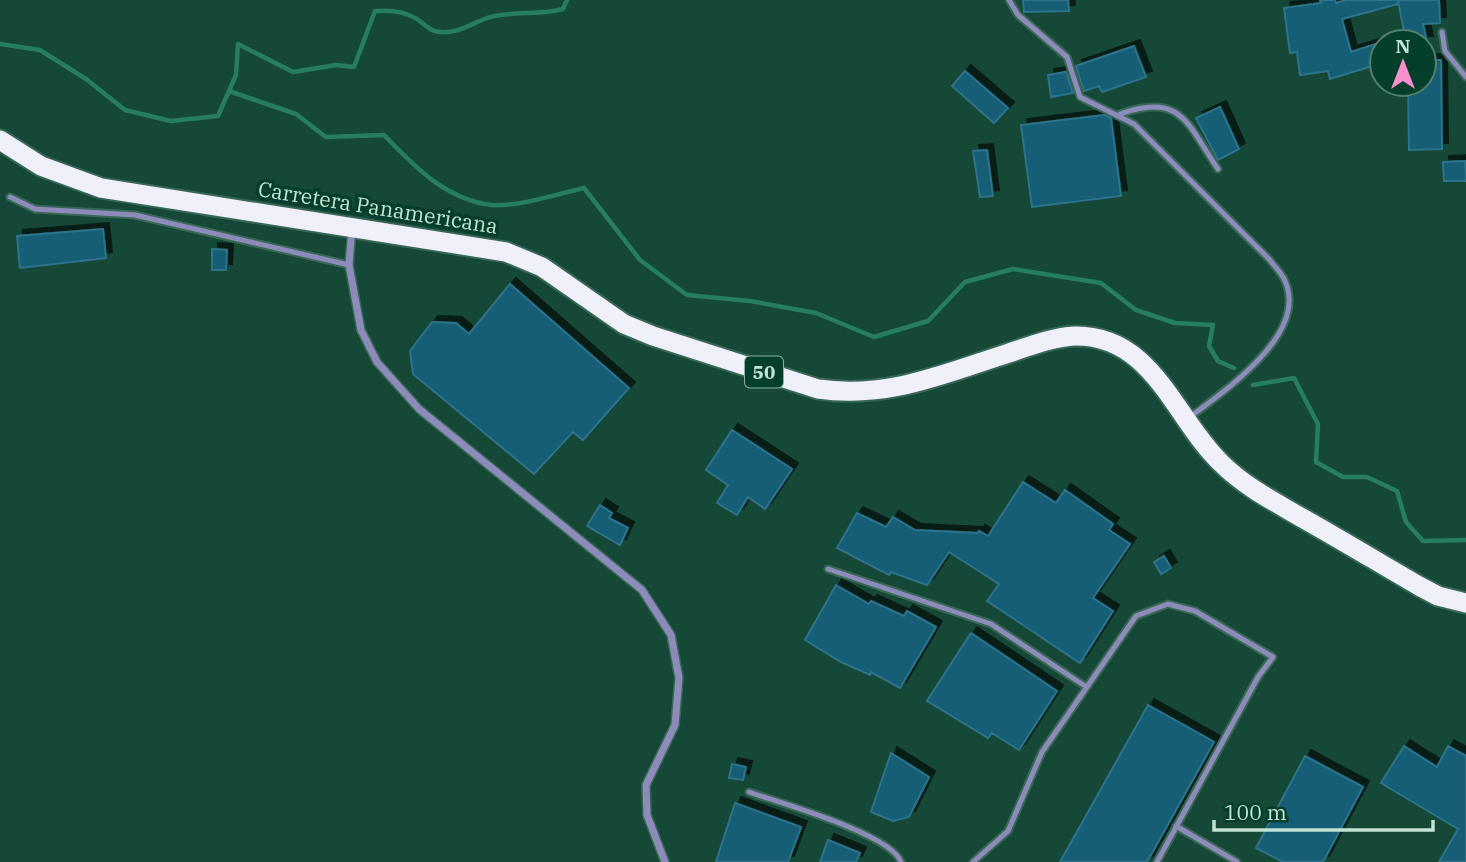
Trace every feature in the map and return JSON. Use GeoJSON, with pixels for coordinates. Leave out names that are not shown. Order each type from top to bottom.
{"type":"FeatureCollection","features":[{"type":"Feature","properties":{"kind":"highway","name":"Carretera Panamericana"},"geometry":{"type":"LineString","coordinates":[[0,140],[41,166],[101,188],[489,248],[514,255],[542,267],[624,324],[818,389],[863,393],[892,389],[1040,343],[1073,336],[1110,342],[1142,360],[1153,371],[1185,421],[1221,463],[1256,491],[1419,586],[1438,596],[1466,603]]}},
{"type":"Feature","properties":{"kind":"street"},"geometry":{"type":"LineString","coordinates":[[352,227],[349,265],[361,330],[377,362],[419,409],[642,590],[671,635],[679,678],[675,725],[646,785],[647,816],[665,862]]}},
{"type":"Feature","properties":{"kind":"lane"},"geometry":{"type":"LineString","coordinates":[[1009,0],[1017,15],[1067,57],[1080,96],[1120,114],[1135,124],[1269,260],[1285,281],[1290,303],[1284,324],[1252,370],[1185,421]]}},
{"type":"Feature","properties":{"kind":"lane"},"geometry":{"type":"LineString","coordinates":[[1442,32],[1445,51],[1466,77]]}},
{"type":"Feature","properties":{"kind":"lane"},"geometry":{"type":"LineString","coordinates":[[1120,114],[1156,105],[1179,112],[1218,169]]}},
{"type":"Feature","properties":{"kind":"lane"},"geometry":{"type":"LineString","coordinates":[[10,197],[35,209],[135,215],[349,265]]}},
{"type":"Feature","properties":{"kind":"lane"},"geometry":{"type":"LineString","coordinates":[[828,569],[991,624],[1085,686]]}},
{"type":"Feature","properties":{"kind":"lane"},"geometry":{"type":"LineString","coordinates":[[973,862],[1008,831],[1042,752],[1085,686],[1136,616],[1168,604],[1195,611],[1273,657],[1258,677],[1235,725],[1157,862]]}},
{"type":"Feature","properties":{"kind":"lane"},"geometry":{"type":"LineString","coordinates":[[748,792],[871,836],[892,848],[901,862]]}},
{"type":"Feature","properties":{"kind":"lane"},"geometry":{"type":"LineString","coordinates":[[1176,826],[1237,862]]}},
{"type":"Feature","properties":{"kind":"building"},"geometry":{"type":"Polygon","coordinates":[[[1023,0],[1068,0],[1069,11],[1024,12],[1023,0]]]}},
{"type":"Feature","properties":{"kind":"building"},"geometry":{"type":"Polygon","coordinates":[[[1320,0],[1335,0],[1336,3],[1347,0],[1398,0],[1398,4],[1342,19],[1351,52],[1368,47],[1368,67],[1330,79],[1328,71],[1300,75],[1297,52],[1290,53],[1284,8],[1321,3],[1320,0]]]}},
{"type":"Feature","properties":{"kind":"building"},"geometry":{"type":"Polygon","coordinates":[[[1398,0],[1439,0],[1440,23],[1423,24],[1424,28],[1403,28],[1398,0]]]}},
{"type":"Feature","properties":{"kind":"building"},"geometry":{"type":"Polygon","coordinates":[[[1134,46],[1146,77],[1102,92],[1099,86],[1084,91],[1076,66],[1134,46]]]}},
{"type":"Feature","properties":{"kind":"building"},"geometry":{"type":"Polygon","coordinates":[[[1438,60],[1441,60],[1442,149],[1409,150],[1408,98],[1438,98],[1438,60]]]}},
{"type":"Feature","properties":{"kind":"building"},"geometry":{"type":"Polygon","coordinates":[[[965,71],[1008,108],[994,123],[952,86],[965,71]]]}},
{"type":"Feature","properties":{"kind":"building"},"geometry":{"type":"Polygon","coordinates":[[[1066,72],[1073,93],[1051,97],[1048,75],[1066,72]]]}},
{"type":"Feature","properties":{"kind":"building"},"geometry":{"type":"Polygon","coordinates":[[[1220,107],[1239,149],[1218,160],[1196,118],[1220,107]]]}},
{"type":"Feature","properties":{"kind":"building"},"geometry":{"type":"Polygon","coordinates":[[[1104,115],[1111,118],[1121,196],[1032,207],[1021,125],[1104,115]]]}},
{"type":"Feature","properties":{"kind":"building"},"geometry":{"type":"Polygon","coordinates":[[[987,150],[993,196],[980,197],[973,151],[987,150]]]}},
{"type":"Feature","properties":{"kind":"building"},"geometry":{"type":"Polygon","coordinates":[[[1465,161],[1466,181],[1444,181],[1443,162],[1465,161]]]}},
{"type":"Feature","properties":{"kind":"building"},"geometry":{"type":"Polygon","coordinates":[[[103,229],[106,258],[20,268],[17,236],[103,229]]]}},
{"type":"Feature","properties":{"kind":"building"},"geometry":{"type":"Polygon","coordinates":[[[212,249],[227,250],[226,270],[212,270],[212,249]]]}},
{"type":"Feature","properties":{"kind":"building"},"geometry":{"type":"Polygon","coordinates":[[[510,284],[629,388],[583,440],[573,432],[534,474],[413,374],[410,351],[432,322],[456,323],[469,334],[510,284]]]}},
{"type":"Feature","properties":{"kind":"building"},"geometry":{"type":"Polygon","coordinates":[[[732,430],[792,469],[765,509],[748,497],[737,515],[717,503],[728,485],[706,470],[732,430]]]}},
{"type":"Feature","properties":{"kind":"building"},"geometry":{"type":"Polygon","coordinates":[[[1023,482],[1056,503],[1065,490],[1113,524],[1109,530],[1130,544],[1093,598],[1113,611],[1080,663],[987,601],[999,584],[949,552],[927,585],[891,572],[889,575],[837,548],[857,513],[886,527],[893,517],[915,530],[979,531],[988,536],[1023,482]]]}},
{"type":"Feature","properties":{"kind":"building"},"geometry":{"type":"Polygon","coordinates":[[[600,505],[612,513],[609,518],[628,528],[620,545],[587,526],[600,505]]]}},
{"type":"Feature","properties":{"kind":"building"},"geometry":{"type":"Polygon","coordinates":[[[1164,556],[1171,568],[1161,574],[1154,562],[1164,556]]]}},
{"type":"Feature","properties":{"kind":"building"},"geometry":{"type":"Polygon","coordinates":[[[836,585],[869,604],[871,601],[904,616],[907,611],[936,627],[900,688],[871,672],[870,675],[841,662],[805,640],[836,585]]]}},
{"type":"Feature","properties":{"kind":"building"},"geometry":{"type":"Polygon","coordinates":[[[971,633],[1057,691],[1019,750],[992,733],[988,738],[927,701],[971,633]]]}},
{"type":"Feature","properties":{"kind":"building"},"geometry":{"type":"Polygon","coordinates":[[[1148,705],[1214,742],[1147,862],[1060,862],[1148,705]]]}},
{"type":"Feature","properties":{"kind":"building"},"geometry":{"type":"Polygon","coordinates":[[[1404,746],[1437,767],[1448,746],[1466,756],[1466,862],[1439,862],[1458,829],[1381,783],[1404,746]]]}},
{"type":"Feature","properties":{"kind":"building"},"geometry":{"type":"Polygon","coordinates":[[[891,753],[929,777],[909,817],[893,821],[871,812],[891,753]]]}},
{"type":"Feature","properties":{"kind":"building"},"geometry":{"type":"Polygon","coordinates":[[[1305,756],[1363,787],[1323,862],[1283,862],[1256,848],[1305,756]]]}},
{"type":"Feature","properties":{"kind":"building"},"geometry":{"type":"Polygon","coordinates":[[[732,764],[746,767],[743,780],[729,778],[732,764]]]}},
{"type":"Feature","properties":{"kind":"building"},"geometry":{"type":"Polygon","coordinates":[[[735,803],[801,827],[788,862],[716,862],[735,803]]]}},
{"type":"Feature","properties":{"kind":"building"},"geometry":{"type":"Polygon","coordinates":[[[828,840],[860,853],[856,862],[820,862],[828,840]]]}},
{"type":"Feature","properties":{"kind":"waterway"},"geometry":{"type":"LineString","coordinates":[[0,44],[40,50],[86,79],[125,110],[171,121],[218,116],[236,75],[238,44],[293,72],[336,65],[354,67],[375,11],[402,13],[412,16],[432,30],[449,32],[496,16],[563,9],[567,0]]}},
{"type":"Feature","properties":{"kind":"waterway"},"geometry":{"type":"LineString","coordinates":[[229,91],[296,114],[326,137],[384,135],[432,180],[475,202],[492,205],[514,204],[584,188],[640,260],[687,295],[750,301],[816,313],[874,337],[928,321],[965,282],[1013,269],[1101,283],[1136,310],[1175,323],[1213,325],[1209,346],[1218,361],[1234,368]]}},
{"type":"Feature","properties":{"kind":"waterway"},"geometry":{"type":"LineString","coordinates":[[1253,385],[1294,378],[1318,424],[1316,462],[1343,477],[1367,477],[1397,491],[1406,522],[1423,541],[1466,540]]}}]}
